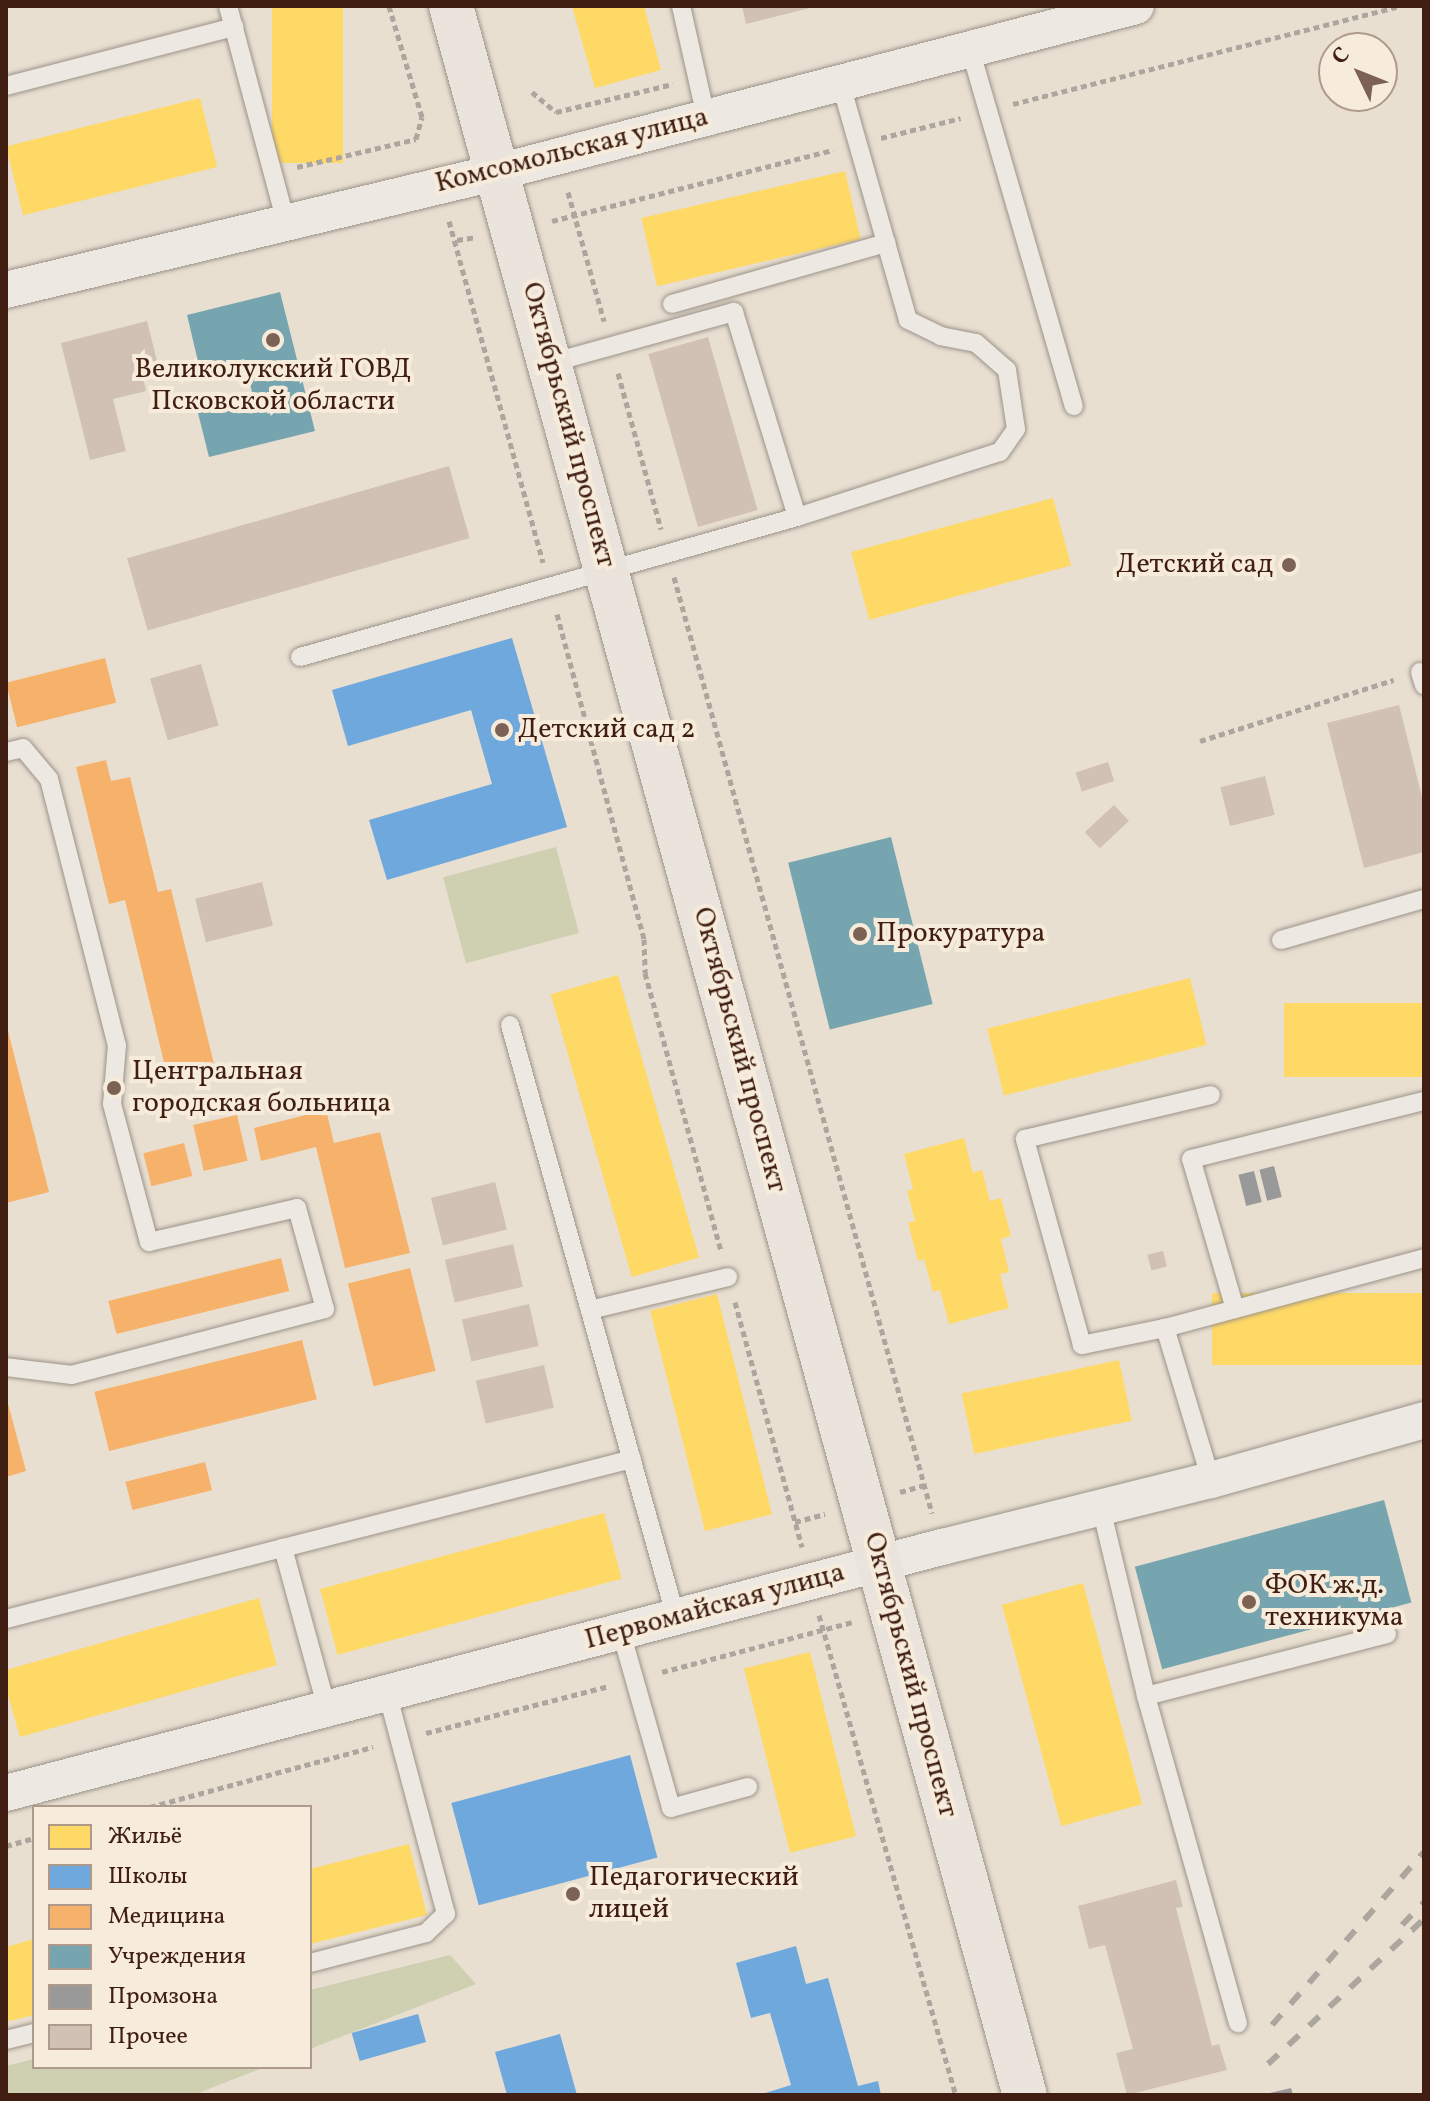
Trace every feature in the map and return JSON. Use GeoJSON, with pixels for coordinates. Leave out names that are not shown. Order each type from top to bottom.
{"type":"FeatureCollection","features":[{"type":"Feature","properties":{"kind":"main road","name":"Октябрьский проспект"},"geometry":{"type":"LineString","coordinates":[[451,6],[1025,2095]]}},
{"type":"Feature","properties":{"kind":"street","name":"Комсомольская улица"},"geometry":{"type":"LineString","coordinates":[[6,290],[498,172],[1136,6]]}},
{"type":"Feature","properties":{"kind":"street","name":"Первомайская улица"},"geometry":{"type":"LineString","coordinates":[[6,1793],[942,1547],[1211,1480],[1424,1420]]}},
{"type":"Feature","properties":{"kind":"lane"},"geometry":{"type":"LineString","coordinates":[[228,6],[286,222]]}},
{"type":"Feature","properties":{"kind":"lane"},"geometry":{"type":"LineString","coordinates":[[681,6],[706,117]]}},
{"type":"Feature","properties":{"kind":"lane"},"geometry":{"type":"LineString","coordinates":[[6,86],[234,27]]}},
{"type":"Feature","properties":{"kind":"lane"},"geometry":{"type":"LineString","coordinates":[[970,49],[1074,406]]}},
{"type":"Feature","properties":{"kind":"lane"},"geometry":{"type":"LineString","coordinates":[[300,657],[797,517],[1000,452],[1016,429],[1007,370],[976,343],[941,336],[908,320],[840,82]]}},
{"type":"Feature","properties":{"kind":"lane"},"geometry":{"type":"LineString","coordinates":[[672,304],[886,243]]}},
{"type":"Feature","properties":{"kind":"lane"},"geometry":{"type":"LineString","coordinates":[[551,363],[734,312],[797,517]]}},
{"type":"Feature","properties":{"kind":"lane"},"geometry":{"type":"LineString","coordinates":[[6,752],[23,748],[49,779],[117,1045],[112,1104],[149,1242],[297,1208],[325,1309],[72,1375],[6,1367]]}},
{"type":"Feature","properties":{"kind":"lane"},"geometry":{"type":"LineString","coordinates":[[1281,940],[1424,899]]}},
{"type":"Feature","properties":{"kind":"lane"},"geometry":{"type":"LineString","coordinates":[[510,1025],[676,1618]]}},
{"type":"Feature","properties":{"kind":"lane"},"geometry":{"type":"LineString","coordinates":[[1211,1095],[1025,1139],[1082,1345],[1165,1328],[1424,1258]]}},
{"type":"Feature","properties":{"kind":"lane"},"geometry":{"type":"LineString","coordinates":[[1235,1309],[1191,1159],[1424,1101]]}},
{"type":"Feature","properties":{"kind":"lane"},"geometry":{"type":"LineString","coordinates":[[590,1310],[728,1277]]}},
{"type":"Feature","properties":{"kind":"lane"},"geometry":{"type":"LineString","coordinates":[[1165,1328],[1211,1480]]}},
{"type":"Feature","properties":{"kind":"lane"},"geometry":{"type":"LineString","coordinates":[[6,1619],[632,1459]]}},
{"type":"Feature","properties":{"kind":"lane"},"geometry":{"type":"LineString","coordinates":[[1101,1508],[1146,1696],[1238,2023]]}},
{"type":"Feature","properties":{"kind":"lane"},"geometry":{"type":"LineString","coordinates":[[283,1548],[327,1709]]}},
{"type":"Feature","properties":{"kind":"lane"},"geometry":{"type":"LineString","coordinates":[[621,1632],[671,1808],[748,1787]]}},
{"type":"Feature","properties":{"kind":"lane"},"geometry":{"type":"LineString","coordinates":[[1146,1696],[1387,1634]]}},
{"type":"Feature","properties":{"kind":"lane"},"geometry":{"type":"LineString","coordinates":[[312,1962],[426,1933],[446,1914],[387,1693]]}},
{"type":"Feature","properties":{"kind":"lane"},"geometry":{"type":"LineString","coordinates":[[6,2040],[32,2034]]}},
{"type":"Feature","properties":{"kind":"path"},"geometry":{"type":"LineString","coordinates":[[273,173],[416,139],[422,117],[389,6]]}},
{"type":"Feature","properties":{"kind":"path"},"geometry":{"type":"LineString","coordinates":[[457,240],[514,231],[575,216],[1401,6]]}},
{"type":"Feature","properties":{"kind":"path"},"geometry":{"type":"LineString","coordinates":[[532,92],[556,112],[697,78]]}},
{"type":"Feature","properties":{"kind":"path"},"geometry":{"type":"LineString","coordinates":[[557,156],[942,1547]]}},
{"type":"Feature","properties":{"kind":"path"},"geometry":{"type":"LineString","coordinates":[[435,186],[457,240],[644,939],[645,973],[823,1630],[956,2095]]}},
{"type":"Feature","properties":{"kind":"path"},"geometry":{"type":"LineString","coordinates":[[1200,741],[1422,678]]}},
{"type":"Feature","properties":{"kind":"path"},"geometry":{"type":"LineString","coordinates":[[157,1805],[892,1611]]}},
{"type":"Feature","properties":{"kind":"path"},"geometry":{"type":"LineString","coordinates":[[6,1846],[32,1839]]}},
{"type":"Feature","properties":{"kind":"green space"},"geometry":{"type":"Polygon","coordinates":[[[556,847],[579,933],[466,963],[443,877],[556,847]]]}},
{"type":"Feature","properties":{"kind":"green space"},"geometry":{"type":"Polygon","coordinates":[[[450,1955],[476,1984],[312,2048],[312,1990],[450,1955]]]}},
{"type":"Feature","properties":{"kind":"green space"},"geometry":{"type":"Polygon","coordinates":[[[32,2060],[32,2069],[260,2069],[193,2095],[6,2095],[6,2066],[32,2060]]]}},
{"type":"Feature","properties":{"kind":"building: Жильё"},"geometry":{"type":"Polygon","coordinates":[[[272,6],[343,6],[343,163],[272,163],[272,6]]]}},
{"type":"Feature","properties":{"kind":"building: Жильё"},"geometry":{"type":"Polygon","coordinates":[[[572,6],[644,6],[661,70],[595,88],[572,6]]]}},
{"type":"Feature","properties":{"kind":"building: Жильё"},"geometry":{"type":"Polygon","coordinates":[[[200,98],[217,167],[23,215],[6,146],[200,98]]]}},
{"type":"Feature","properties":{"kind":"building: Жильё"},"geometry":{"type":"Polygon","coordinates":[[[845,171],[861,239],[657,286],[641,218],[845,171]]]}},
{"type":"Feature","properties":{"kind":"building: Жильё"},"geometry":{"type":"Polygon","coordinates":[[[1053,498],[1071,566],[869,620],[851,552],[1053,498]]]}},
{"type":"Feature","properties":{"kind":"building: Жильё"},"geometry":{"type":"Polygon","coordinates":[[[618,975],[699,1258],[632,1277],[551,994],[618,975]]]}},
{"type":"Feature","properties":{"kind":"building: Жильё"},"geometry":{"type":"Polygon","coordinates":[[[1190,978],[1207,1045],[1004,1096],[987,1029],[1190,978]]]}},
{"type":"Feature","properties":{"kind":"building: Жильё"},"geometry":{"type":"Polygon","coordinates":[[[1284,1003],[1424,1003],[1424,1077],[1284,1077],[1284,1003]]]}},
{"type":"Feature","properties":{"kind":"building: Жильё"},"geometry":{"type":"Polygon","coordinates":[[[964,1138],[973,1173],[982,1170],[990,1201],[1001,1198],[1011,1236],[1001,1239],[1009,1272],[1000,1274],[1009,1308],[949,1324],[940,1290],[933,1292],[924,1259],[918,1261],[908,1223],[915,1221],[907,1191],[913,1189],[904,1154],[964,1138]]]}},
{"type":"Feature","properties":{"kind":"building: Жильё"},"geometry":{"type":"Polygon","coordinates":[[[1212,1293],[1424,1293],[1424,1365],[1212,1365],[1212,1293]]]}},
{"type":"Feature","properties":{"kind":"building: Жильё"},"geometry":{"type":"Polygon","coordinates":[[[717,1294],[772,1514],[705,1531],[650,1311],[717,1294]]]}},
{"type":"Feature","properties":{"kind":"building: Жильё"},"geometry":{"type":"Polygon","coordinates":[[[1119,1360],[1132,1421],[974,1454],[962,1393],[1119,1360]]]}},
{"type":"Feature","properties":{"kind":"building: Жильё"},"geometry":{"type":"Polygon","coordinates":[[[604,1513],[622,1579],[338,1655],[320,1589],[604,1513]]]}},
{"type":"Feature","properties":{"kind":"building: Жильё"},"geometry":{"type":"Polygon","coordinates":[[[1083,1583],[1142,1804],[1061,1826],[1002,1605],[1083,1583]]]}},
{"type":"Feature","properties":{"kind":"building: Жильё"},"geometry":{"type":"Polygon","coordinates":[[[259,1598],[277,1665],[20,1737],[6,1688],[6,1670],[259,1598]]]}},
{"type":"Feature","properties":{"kind":"building: Жильё"},"geometry":{"type":"Polygon","coordinates":[[[810,1652],[856,1836],[790,1853],[744,1668],[810,1652]]]}},
{"type":"Feature","properties":{"kind":"building: Жильё"},"geometry":{"type":"Polygon","coordinates":[[[409,1844],[427,1915],[312,1944],[312,1868],[409,1844]]]}},
{"type":"Feature","properties":{"kind":"building: Жильё"},"geometry":{"type":"Polygon","coordinates":[[[32,1940],[32,2016],[6,2022],[6,1947],[32,1940]]]}},
{"type":"Feature","properties":{"kind":"building: Школы"},"geometry":{"type":"Polygon","coordinates":[[[512,638],[567,827],[387,880],[369,820],[492,784],[471,710],[348,746],[332,690],[512,638]]]}},
{"type":"Feature","properties":{"kind":"building: Школы"},"geometry":{"type":"Polygon","coordinates":[[[630,1755],[657,1857],[479,1905],[451,1803],[630,1755]]]}},
{"type":"Feature","properties":{"kind":"building: Школы"},"geometry":{"type":"Polygon","coordinates":[[[796,1946],[806,1984],[828,1978],[858,2086],[878,2081],[881,2095],[759,2095],[791,2085],[770,2013],[751,2018],[736,1963],[796,1946]]]}},
{"type":"Feature","properties":{"kind":"building: Школы"},"geometry":{"type":"Polygon","coordinates":[[[418,2014],[426,2042],[360,2061],[352,2033],[418,2014]]]}},
{"type":"Feature","properties":{"kind":"building: Школы"},"geometry":{"type":"Polygon","coordinates":[[[560,2034],[577,2095],[507,2095],[495,2052],[560,2034]]]}},
{"type":"Feature","properties":{"kind":"building: Медицина"},"geometry":{"type":"Polygon","coordinates":[[[105,658],[116,703],[17,727],[6,683],[105,658]]]}},
{"type":"Feature","properties":{"kind":"building: Медицина"},"geometry":{"type":"Polygon","coordinates":[[[106,760],[111,781],[130,777],[158,892],[171,889],[215,1068],[168,1079],[125,900],[109,904],[76,767],[106,760]]]}},
{"type":"Feature","properties":{"kind":"building: Медицина"},"geometry":{"type":"Polygon","coordinates":[[[6,1028],[49,1192],[6,1203],[6,1028]]]}},
{"type":"Feature","properties":{"kind":"building: Медицина"},"geometry":{"type":"Polygon","coordinates":[[[326,1110],[334,1143],[380,1132],[410,1253],[345,1268],[316,1147],[261,1161],[254,1128],[326,1110]]]}},
{"type":"Feature","properties":{"kind":"building: Медицина"},"geometry":{"type":"Polygon","coordinates":[[[237,1115],[248,1161],[204,1171],[193,1125],[237,1115]]]}},
{"type":"Feature","properties":{"kind":"building: Медицина"},"geometry":{"type":"Polygon","coordinates":[[[184,1143],[192,1176],[151,1186],[143,1153],[184,1143]]]}},
{"type":"Feature","properties":{"kind":"building: Медицина"},"geometry":{"type":"Polygon","coordinates":[[[281,1258],[289,1291],[117,1334],[108,1301],[281,1258]]]}},
{"type":"Feature","properties":{"kind":"building: Медицина"},"geometry":{"type":"Polygon","coordinates":[[[410,1268],[436,1371],[374,1386],[348,1283],[410,1268]]]}},
{"type":"Feature","properties":{"kind":"building: Медицина"},"geometry":{"type":"Polygon","coordinates":[[[302,1340],[317,1399],[109,1451],[94,1392],[302,1340]]]}},
{"type":"Feature","properties":{"kind":"building: Медицина"},"geometry":{"type":"Polygon","coordinates":[[[6,1396],[26,1471],[6,1477],[6,1396]]]}},
{"type":"Feature","properties":{"kind":"building: Медицина"},"geometry":{"type":"Polygon","coordinates":[[[205,1462],[212,1490],[132,1510],[125,1482],[205,1462]]]}},
{"type":"Feature","properties":{"kind":"building: Учреждения"},"geometry":{"type":"Polygon","coordinates":[[[280,292],[315,431],[209,457],[196,405],[252,392],[244,359],[200,370],[187,315],[280,292]]]}},
{"type":"Feature","properties":{"kind":"building: Учреждения","name":"Прокуратура"},"geometry":{"type":"Polygon","coordinates":[[[891,837],[933,1004],[830,1030],[788,863],[891,837]]]}},
{"type":"Feature","properties":{"kind":"building: Учреждения"},"geometry":{"type":"Polygon","coordinates":[[[1384,1500],[1411,1602],[1162,1669],[1135,1567],[1384,1500]]]}},
{"type":"Feature","properties":{"kind":"building: Промзона"},"geometry":{"type":"Polygon","coordinates":[[[1274,1166],[1282,1197],[1267,1201],[1259,1170],[1274,1166]]]}},
{"type":"Feature","properties":{"kind":"building: Промзона"},"geometry":{"type":"Polygon","coordinates":[[[1254,1171],[1262,1202],[1246,1206],[1238,1175],[1254,1171]]]}},
{"type":"Feature","properties":{"kind":"building: Промзона"},"geometry":{"type":"Polygon","coordinates":[[[1291,2088],[1293,2095],[1266,2095],[1266,2094],[1291,2088]]]}},
{"type":"Feature","properties":{"kind":"building: Прочее"},"geometry":{"type":"Polygon","coordinates":[[[742,6],[814,6],[814,7],[746,24],[742,6]]]}},
{"type":"Feature","properties":{"kind":"building: Прочее"},"geometry":{"type":"Polygon","coordinates":[[[147,321],[160,373],[143,377],[146,391],[113,399],[126,451],[90,460],[61,343],[147,321]]]}},
{"type":"Feature","properties":{"kind":"building: Прочее"},"geometry":{"type":"Polygon","coordinates":[[[708,337],[758,510],[698,527],[648,354],[708,337]]]}},
{"type":"Feature","properties":{"kind":"building: Прочее"},"geometry":{"type":"Polygon","coordinates":[[[449,466],[470,538],[148,630],[127,558],[449,466]]]}},
{"type":"Feature","properties":{"kind":"building: Прочее"},"geometry":{"type":"Polygon","coordinates":[[[201,664],[219,726],[168,740],[150,679],[201,664]]]}},
{"type":"Feature","properties":{"kind":"building: Прочее"},"geometry":{"type":"Polygon","coordinates":[[[1399,705],[1424,805],[1424,852],[1364,868],[1327,723],[1399,705]]]}},
{"type":"Feature","properties":{"kind":"building: Прочее"},"geometry":{"type":"Polygon","coordinates":[[[1108,762],[1114,781],[1082,792],[1076,773],[1108,762]]]}},
{"type":"Feature","properties":{"kind":"building: Прочее"},"geometry":{"type":"Polygon","coordinates":[[[1265,776],[1275,815],[1230,826],[1220,787],[1265,776]]]}},
{"type":"Feature","properties":{"kind":"building: Прочее"},"geometry":{"type":"Polygon","coordinates":[[[1114,805],[1129,821],[1100,848],[1085,832],[1114,805]]]}},
{"type":"Feature","properties":{"kind":"building: Прочее"},"geometry":{"type":"Polygon","coordinates":[[[262,882],[273,926],[206,942],[195,899],[262,882]]]}},
{"type":"Feature","properties":{"kind":"building: Прочее"},"geometry":{"type":"Polygon","coordinates":[[[495,1182],[507,1230],[443,1246],[431,1198],[495,1182]]]}},
{"type":"Feature","properties":{"kind":"building: Прочее"},"geometry":{"type":"Polygon","coordinates":[[[513,1244],[523,1287],[455,1303],[445,1260],[513,1244]]]}},
{"type":"Feature","properties":{"kind":"building: Прочее"},"geometry":{"type":"Polygon","coordinates":[[[1163,1251],[1167,1267],[1151,1270],[1147,1255],[1163,1251]]]}},
{"type":"Feature","properties":{"kind":"building: Прочее"},"geometry":{"type":"Polygon","coordinates":[[[529,1304],[539,1346],[471,1361],[462,1320],[529,1304]]]}},
{"type":"Feature","properties":{"kind":"building: Прочее"},"geometry":{"type":"Polygon","coordinates":[[[544,1365],[554,1408],[486,1424],[476,1381],[544,1365]]]}},
{"type":"Feature","properties":{"kind":"building: Прочее"},"geometry":{"type":"Polygon","coordinates":[[[1176,1880],[1183,1907],[1176,1908],[1212,2046],[1219,2044],[1227,2070],[1127,2095],[1116,2053],[1133,2049],[1105,1945],[1089,1949],[1078,1906],[1176,1880]]]}},
{"type":"Feature","properties":{"kind":"railway"},"geometry":{"type":"LineString","coordinates":[[1272,2025],[1424,1852]]}},
{"type":"Feature","properties":{"kind":"railway"},"geometry":{"type":"LineString","coordinates":[[1402,1925],[1424,1902]]}},
{"type":"Feature","properties":{"kind":"railway"},"geometry":{"type":"LineString","coordinates":[[1268,2064],[1424,1919]]}},
{"type":"Feature","properties":{"kind":"place","name":"Великолукский ГОВД Псковской области"},"geometry":{"type":"Point","coordinates":[273,340]}},
{"type":"Feature","properties":{"kind":"place","name":"Детский сад"},"geometry":{"type":"Point","coordinates":[1289,565]}},
{"type":"Feature","properties":{"kind":"place","name":"Детский сад 2"},"geometry":{"type":"Point","coordinates":[502,730]}},
{"type":"Feature","properties":{"kind":"place","name":"Прокуратура"},"geometry":{"type":"Point","coordinates":[860,934]}},
{"type":"Feature","properties":{"kind":"place","name":"Центральная городская больница"},"geometry":{"type":"Point","coordinates":[114,1088]}},
{"type":"Feature","properties":{"kind":"place","name":"ФОК ж.д. техникума"},"geometry":{"type":"Point","coordinates":[1249,1602]}},
{"type":"Feature","properties":{"kind":"place","name":"Педагогический лицей"},"geometry":{"type":"Point","coordinates":[573,1894]}}]}
